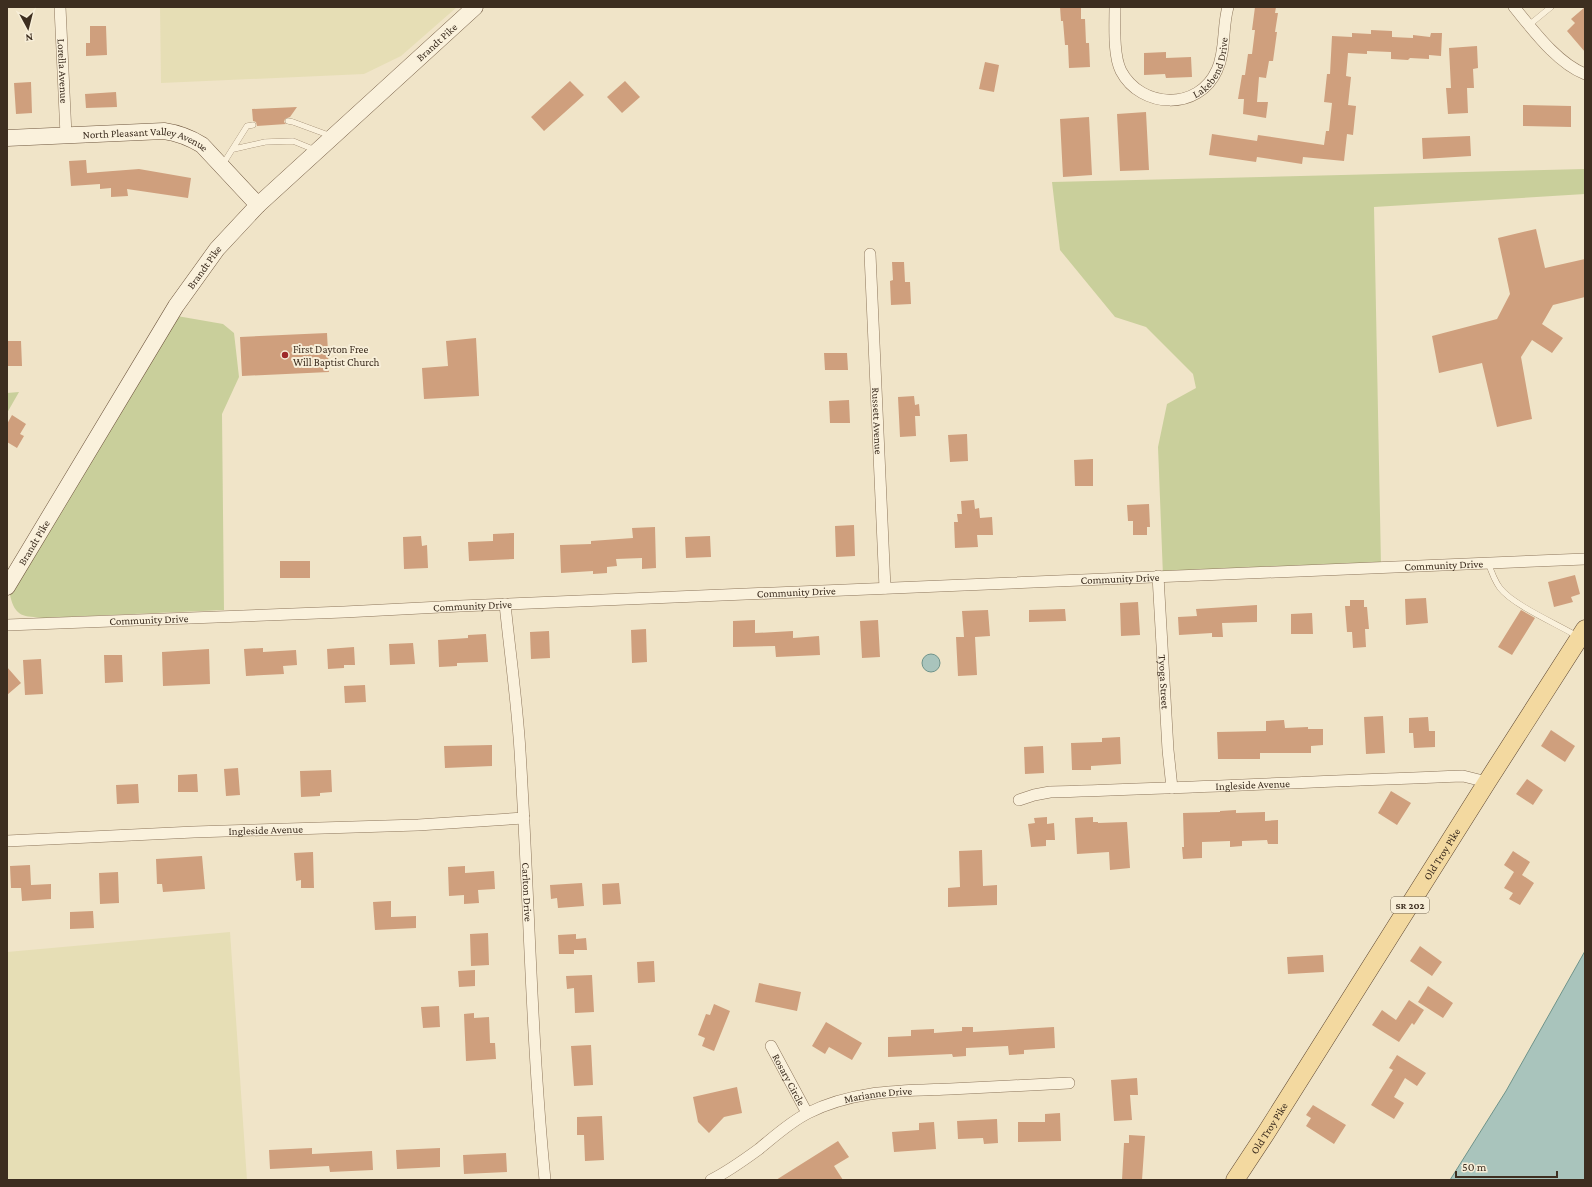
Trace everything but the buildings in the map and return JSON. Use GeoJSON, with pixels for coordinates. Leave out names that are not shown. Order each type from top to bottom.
{"type":"FeatureCollection","features":[{"type":"Feature","properties":{"kind":"main road","name":"Brandt Pike"},"geometry":{"type":"LineString","coordinates":[[7,587],[176,306],[217,249],[258,205],[475,7]]}},
{"type":"Feature","properties":{"kind":"main road","name":"North Pleasant Valley Avenue"},"geometry":{"type":"LineString","coordinates":[[7,138],[164,131],[177,133],[202,145],[258,205]]}},
{"type":"Feature","properties":{"kind":"main road","name":"Old Troy Pike"},"geometry":{"type":"LineString","coordinates":[[1235,1180],[1582,633]]}},
{"type":"Feature","properties":{"kind":"street","name":"Lorella Avenue"},"geometry":{"type":"LineString","coordinates":[[60,7],[66,135]]}},
{"type":"Feature","properties":{"kind":"street","name":"Lakebend Drive"},"geometry":{"type":"LineString","coordinates":[[1115,7],[1117,58],[1120,69],[1125,78],[1138,90],[1148,96],[1160,100],[1172,101],[1184,99],[1197,94],[1206,86],[1218,70],[1222,55],[1224,20],[1228,7]]}},
{"type":"Feature","properties":{"kind":"street"},"geometry":{"type":"LineString","coordinates":[[1514,7],[1569,67],[1585,74]]}},
{"type":"Feature","properties":{"kind":"street","name":"Russett Avenue"},"geometry":{"type":"LineString","coordinates":[[870,254],[884,588]]}},
{"type":"Feature","properties":{"kind":"street","name":"Community Drive"},"geometry":{"type":"LineString","coordinates":[[7,625],[344,612],[1585,558]]}},
{"type":"Feature","properties":{"kind":"street","name":"Tyoga Street"},"geometry":{"type":"LineString","coordinates":[[1158,576],[1168,750],[1172,788]]}},
{"type":"Feature","properties":{"kind":"street","name":"Carlton Drive"},"geometry":{"type":"LineString","coordinates":[[505,604],[520,749],[529,957],[545,1180]]}},
{"type":"Feature","properties":{"kind":"street","name":"Ingleside Avenue"},"geometry":{"type":"LineString","coordinates":[[1019,800],[1050,792],[1463,776],[1487,782]]}},
{"type":"Feature","properties":{"kind":"street","name":"Ingleside Avenue"},"geometry":{"type":"LineString","coordinates":[[7,841],[194,832],[418,825],[524,818]]}},
{"type":"Feature","properties":{"kind":"street","name":"Rosary Circle"},"geometry":{"type":"LineString","coordinates":[[771,1046],[807,1113]]}},
{"type":"Feature","properties":{"kind":"street","name":"Marianne Drive"},"geometry":{"type":"LineString","coordinates":[[710,1180],[722,1174],[758,1150],[792,1122],[807,1113],[847,1097],[876,1093],[1069,1084]]}},
{"type":"Feature","properties":{"kind":"lane"},"geometry":{"type":"LineString","coordinates":[[1529,25],[1551,7]]}},
{"type":"Feature","properties":{"kind":"lane"},"geometry":{"type":"LineString","coordinates":[[288,122],[293,122],[333,137]]}},
{"type":"Feature","properties":{"kind":"lane"},"geometry":{"type":"LineString","coordinates":[[222,166],[247,126],[253,125]]}},
{"type":"Feature","properties":{"kind":"lane"},"geometry":{"type":"LineString","coordinates":[[234,149],[265,142],[293,141],[318,151]]}},
{"type":"Feature","properties":{"kind":"lane"},"geometry":{"type":"LineString","coordinates":[[1488,562],[1494,580],[1501,590],[1520,604],[1582,633]]}},
{"type":"Feature","properties":{"kind":"shaded area"},"geometry":{"type":"Polygon","coordinates":[[[160,7],[457,7],[401,56],[364,74],[161,83],[160,7]]]}},
{"type":"Feature","properties":{"kind":"shaded area"},"geometry":{"type":"Polygon","coordinates":[[[230,932],[247,1180],[7,1180],[7,952],[230,932]]]}},
{"type":"Feature","properties":{"kind":"green space"},"geometry":{"type":"Polygon","coordinates":[[[1585,169],[1585,194],[1374,207],[1381,566],[1163,576],[1158,447],[1167,404],[1196,388],[1193,374],[1146,327],[1115,317],[1060,250],[1052,182],[1585,169]]]}},
{"type":"Feature","properties":{"kind":"green space"},"geometry":{"type":"Polygon","coordinates":[[[177,316],[223,324],[234,333],[239,377],[222,414],[224,610],[44,618],[31,617],[21,614],[12,603],[10,595],[177,316]]]}},
{"type":"Feature","properties":{"kind":"green space"},"geometry":{"type":"Polygon","coordinates":[[[19,392],[7,413],[7,393],[19,392]]]}},
{"type":"Feature","properties":{"kind":"water"},"geometry":{"type":"Polygon","coordinates":[[[927,654],[935,654],[940,659],[938,670],[935,672],[927,672],[922,667],[922,659],[927,654]]]}},
{"type":"Feature","properties":{"kind":"water"},"geometry":{"type":"Polygon","coordinates":[[[1585,951],[1585,1180],[1450,1180],[1506,1091],[1585,951]]]}},
{"type":"Feature","properties":{"kind":"place","name":"First Dayton Free Will Baptist Church"},"geometry":{"type":"Point","coordinates":[285,355]}}]}
